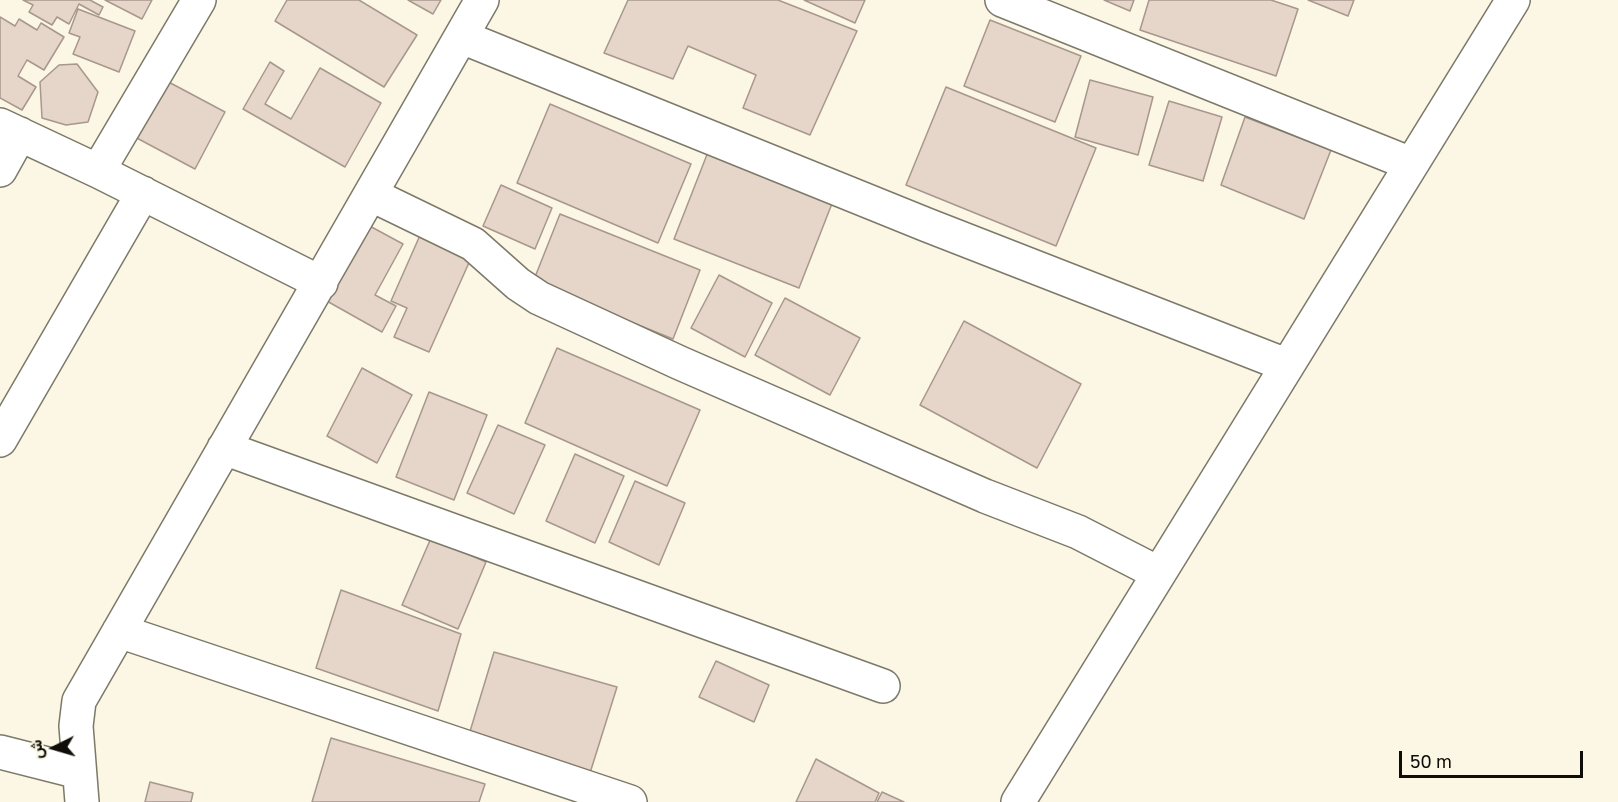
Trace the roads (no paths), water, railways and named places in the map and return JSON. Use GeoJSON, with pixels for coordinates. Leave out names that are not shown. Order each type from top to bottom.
{"type":"FeatureCollection","features":[{"type":"Feature","properties":{"kind":"street"},"geometry":{"type":"LineString","coordinates":[[98,171],[199,0]]}},
{"type":"Feature","properties":{"kind":"street"},"geometry":{"type":"LineString","coordinates":[[0,753],[81,787],[75,726],[80,701],[482,0]]}},
{"type":"Feature","properties":{"kind":"street"},"geometry":{"type":"LineString","coordinates":[[1002,0],[1411,164]]}},
{"type":"Feature","properties":{"kind":"street"},"geometry":{"type":"LineString","coordinates":[[1018,802],[1513,0]]}},
{"type":"Feature","properties":{"kind":"street"},"geometry":{"type":"LineString","coordinates":[[462,37],[927,225],[1286,365]]}},
{"type":"Feature","properties":{"kind":"street"},"geometry":{"type":"LineString","coordinates":[[0,170],[10,130],[98,171],[321,283]]}},
{"type":"Feature","properties":{"kind":"street"},"geometry":{"type":"LineString","coordinates":[[0,440],[142,193]]}},
{"type":"Feature","properties":{"kind":"street"},"geometry":{"type":"LineString","coordinates":[[372,195],[473,244],[518,284],[538,298],[680,363],[975,491],[1078,532],[1158,573]]}},
{"type":"Feature","properties":{"kind":"street"},"geometry":{"type":"LineString","coordinates":[[224,448],[883,687]]}},
{"type":"Feature","properties":{"kind":"street"},"geometry":{"type":"LineString","coordinates":[[119,631],[630,802]]}}]}
